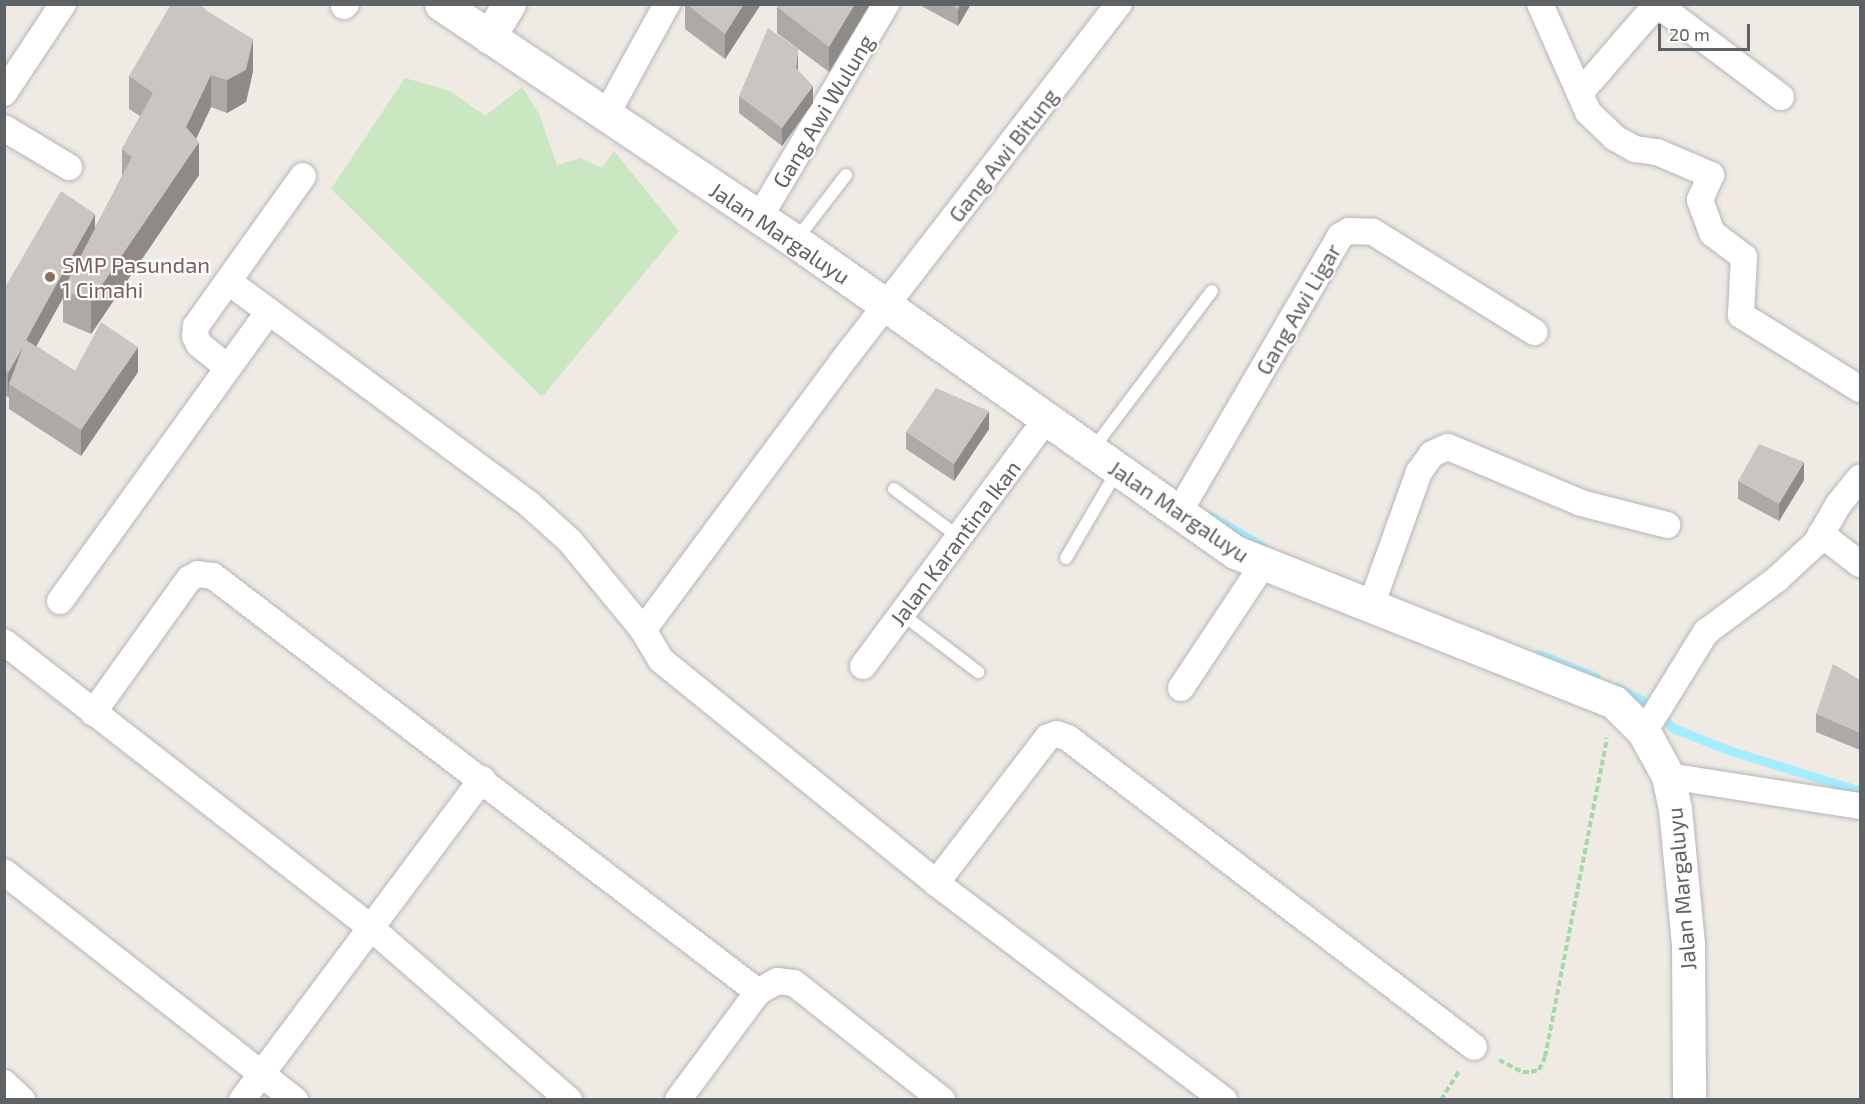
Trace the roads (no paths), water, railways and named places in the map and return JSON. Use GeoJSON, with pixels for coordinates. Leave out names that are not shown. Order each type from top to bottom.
{"type":"FeatureCollection","features":[{"type":"Feature","properties":{"kind":"main road"},"geometry":{"type":"LineString","coordinates":[[468,17],[509,4]]}},
{"type":"Feature","properties":{"kind":"main road","name":"Jalan Margaluyu"},"geometry":{"type":"LineString","coordinates":[[468,17],[606,115],[795,241],[1235,552],[1262,566],[1371,606],[1614,702],[1644,732],[1668,776],[1684,867],[1689,944],[1689,1100]]}},
{"type":"Feature","properties":{"kind":"street"},"geometry":{"type":"LineString","coordinates":[[4,93],[63,4]]}},
{"type":"Feature","properties":{"kind":"street"},"geometry":{"type":"LineString","coordinates":[[606,115],[667,4]]}},
{"type":"Feature","properties":{"kind":"street","name":"Gang Awi Wulung"},"geometry":{"type":"LineString","coordinates":[[759,218],[886,4]]}},
{"type":"Feature","properties":{"kind":"street","name":"Gang Awi Bitung"},"geometry":{"type":"LineString","coordinates":[[643,630],[886,306],[1119,4]]}},
{"type":"Feature","properties":{"kind":"street"},"geometry":{"type":"LineString","coordinates":[[1540,4],[1588,112],[1615,138],[1635,149],[1657,152],[1711,175],[1700,200],[1712,233],[1744,257],[1741,315],[1860,389]]}},
{"type":"Feature","properties":{"kind":"street"},"geometry":{"type":"LineString","coordinates":[[1580,93],[1657,4],[1781,97]]}},
{"type":"Feature","properties":{"kind":"street"},"geometry":{"type":"LineString","coordinates":[[4,128],[69,167]]}},
{"type":"Feature","properties":{"kind":"street"},"geometry":{"type":"LineString","coordinates":[[227,367],[195,336],[196,326],[303,176]]}},
{"type":"Feature","properties":{"kind":"street","name":"Gang Awi Ligar"},"geometry":{"type":"LineString","coordinates":[[1179,512],[1340,236],[1348,231],[1372,232],[1534,332]]}},
{"type":"Feature","properties":{"kind":"street"},"geometry":{"type":"LineString","coordinates":[[229,282],[530,505],[570,541],[643,630],[661,660],[936,883],[1224,1100]]}},
{"type":"Feature","properties":{"kind":"street"},"geometry":{"type":"LineString","coordinates":[[60,601],[269,311]]}},
{"type":"Feature","properties":{"kind":"street","name":"Jalan Karantina Ikan"},"geometry":{"type":"LineString","coordinates":[[863,666],[1046,420]]}},
{"type":"Feature","properties":{"kind":"street"},"geometry":{"type":"LineString","coordinates":[[1371,606],[1419,472],[1432,454],[1448,447],[1581,503],[1667,525]]}},
{"type":"Feature","properties":{"kind":"street"},"geometry":{"type":"LineString","coordinates":[[1644,732],[1706,632],[1777,579],[1821,534],[1860,478]]}},
{"type":"Feature","properties":{"kind":"street"},"geometry":{"type":"LineString","coordinates":[[1821,534],[1860,564]]}},
{"type":"Feature","properties":{"kind":"street"},"geometry":{"type":"LineString","coordinates":[[1181,688],[1262,566]]}},
{"type":"Feature","properties":{"kind":"street"},"geometry":{"type":"LineString","coordinates":[[93,713],[189,579],[198,574],[213,576],[482,779],[758,992]]}},
{"type":"Feature","properties":{"kind":"street"},"geometry":{"type":"LineString","coordinates":[[4,642],[370,927],[569,1100]]}},
{"type":"Feature","properties":{"kind":"street"},"geometry":{"type":"LineString","coordinates":[[936,883],[1048,737],[1057,734],[1068,738],[1474,1047]]}},
{"type":"Feature","properties":{"kind":"street"},"geometry":{"type":"LineString","coordinates":[[1668,776],[1860,806]]}},
{"type":"Feature","properties":{"kind":"street"},"geometry":{"type":"LineString","coordinates":[[242,1100],[482,779]]}},
{"type":"Feature","properties":{"kind":"street"},"geometry":{"type":"LineString","coordinates":[[4,872],[296,1100]]}},
{"type":"Feature","properties":{"kind":"street"},"geometry":{"type":"LineString","coordinates":[[678,1100],[758,992],[777,981],[794,983],[942,1100]]}},
{"type":"Feature","properties":{"kind":"street"},"geometry":{"type":"LineString","coordinates":[[4,1083],[22,1100]]}},
{"type":"Feature","properties":{"kind":"lane"},"geometry":{"type":"LineString","coordinates":[[795,241],[846,175]]}},
{"type":"Feature","properties":{"kind":"lane"},"geometry":{"type":"LineString","coordinates":[[1091,451],[1212,291]]}},
{"type":"Feature","properties":{"kind":"lane"},"geometry":{"type":"LineString","coordinates":[[1066,558],[1118,470]]}},
{"type":"Feature","properties":{"kind":"lane"},"geometry":{"type":"LineString","coordinates":[[894,489],[959,537]]}},
{"type":"Feature","properties":{"kind":"lane"},"geometry":{"type":"LineString","coordinates":[[902,614],[978,672]]}},
{"type":"Feature","properties":{"kind":"waterway"},"geometry":{"type":"LineString","coordinates":[[1211,516],[1264,547]]}},
{"type":"Feature","properties":{"kind":"waterway"},"geometry":{"type":"LineString","coordinates":[[1539,654],[1595,677]]}},
{"type":"Feature","properties":{"kind":"waterway"},"geometry":{"type":"LineString","coordinates":[[1616,687],[1645,702]]}},
{"type":"Feature","properties":{"kind":"waterway"},"geometry":{"type":"LineString","coordinates":[[1666,721],[1673,728],[1731,751],[1860,791]]}},
{"type":"Feature","properties":{"kind":"place","name":"SMP Pasundan 1 Cimahi"},"geometry":{"type":"Point","coordinates":[50,277]}}]}
